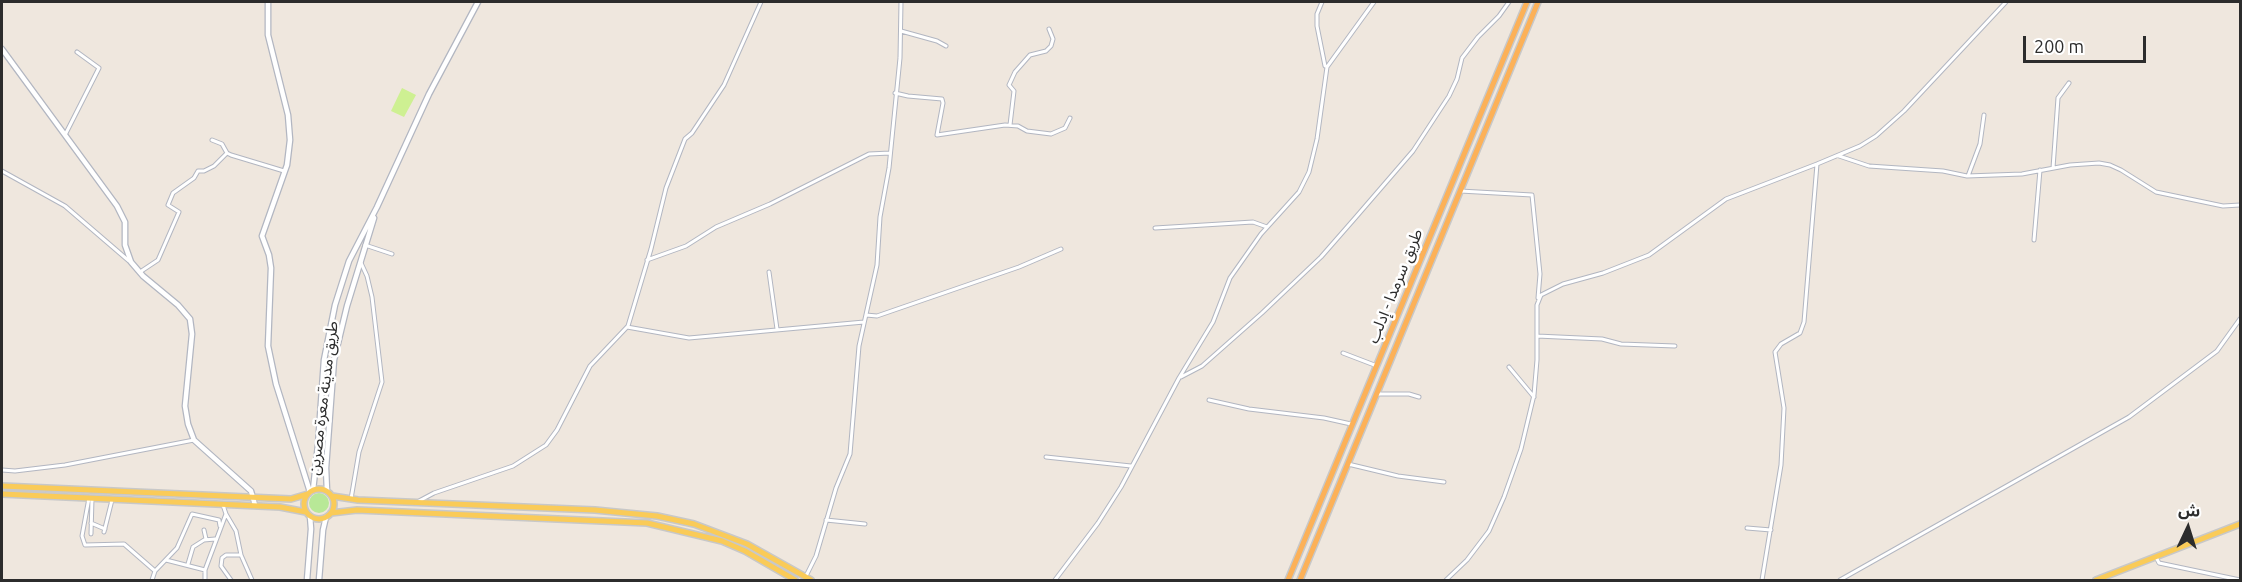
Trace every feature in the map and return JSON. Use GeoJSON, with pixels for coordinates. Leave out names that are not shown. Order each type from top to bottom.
{"type":"FeatureCollection","features":[{"type":"Feature","properties":{"kind":"highway","name":"طريق سرمدا - إدلب"},"geometry":{"type":"LineString","coordinates":[[1288,580],[1527,2]]}},
{"type":"Feature","properties":{"kind":"highway","name":"طريق سرمدا - إدلب"},"geometry":{"type":"LineString","coordinates":[[1300,580],[1538,2]]}},
{"type":"Feature","properties":{"kind":"highway"},"geometry":{"type":"LineString","coordinates":[[1492,85],[1502,88]]}},
{"type":"Feature","properties":{"kind":"main road"},"geometry":{"type":"LineString","coordinates":[[2,486],[291,499],[319,489],[351,499],[595,510],[657,516],[694,524],[747,544],[811,580]]}},
{"type":"Feature","properties":{"kind":"main road"},"geometry":{"type":"LineString","coordinates":[[308,514],[304,502],[310,492]]}},
{"type":"Feature","properties":{"kind":"main road"},"geometry":{"type":"LineString","coordinates":[[329,493],[334,504],[329,515]]}},
{"type":"Feature","properties":{"kind":"main road"},"geometry":{"type":"LineString","coordinates":[[2,494],[255,505],[280,507],[318,519],[357,510],[647,523],[722,541],[745,551],[795,580]]}},
{"type":"Feature","properties":{"kind":"main road"},"geometry":{"type":"LineString","coordinates":[[2096,580],[2241,524]]}},
{"type":"Feature","properties":{"kind":"street"},"geometry":{"type":"LineString","coordinates":[[268,2],[268,35],[288,115],[290,140],[284,171],[262,236],[271,267],[268,346],[276,384],[310,492]]}},
{"type":"Feature","properties":{"kind":"street","name":"طريق مدينة معرة مصرين"},"geometry":{"type":"LineString","coordinates":[[310,492],[318,445],[324,360],[335,305],[349,261],[377,207],[429,94],[478,2]]}},
{"type":"Feature","properties":{"kind":"street"},"geometry":{"type":"LineString","coordinates":[[416,503],[434,493],[513,466],[546,445],[557,430],[588,369],[627,327],[658,225],[666,188],[685,139],[704,117],[724,85],[761,2]]}},
{"type":"Feature","properties":{"kind":"street"},"geometry":{"type":"LineString","coordinates":[[806,576],[816,556],[826,520],[850,454],[859,346],[877,265],[880,217],[890,153],[900,58],[901,2]]}},
{"type":"Feature","properties":{"kind":"street"},"geometry":{"type":"LineString","coordinates":[[1322,2],[1317,14],[1317,26],[1327,68]]}},
{"type":"Feature","properties":{"kind":"street"},"geometry":{"type":"LineString","coordinates":[[1055,580],[1100,520],[1121,487],[1179,378],[1213,322],[1230,278],[1267,227],[1299,192],[1310,172],[1327,68],[1374,2]]}},
{"type":"Feature","properties":{"kind":"street"},"geometry":{"type":"LineString","coordinates":[[1179,378],[1202,366],[1253,320],[1321,256],[1356,217],[1413,151],[1449,96],[1457,79],[1462,58],[1509,2]]}},
{"type":"Feature","properties":{"kind":"street"},"geometry":{"type":"LineString","coordinates":[[1538,300],[1541,294],[1554,287],[1603,273],[1649,255],[1726,199],[1860,146],[1882,131],[1904,111],[2006,2]]}},
{"type":"Feature","properties":{"kind":"street"},"geometry":{"type":"LineString","coordinates":[[1010,126],[1014,91],[1009,85],[1015,72],[1030,55],[1046,51],[1051,46],[1053,39],[1049,29]]}},
{"type":"Feature","properties":{"kind":"street"},"geometry":{"type":"LineString","coordinates":[[901,31],[937,41],[945,46]]}},
{"type":"Feature","properties":{"kind":"street"},"geometry":{"type":"LineString","coordinates":[[2,49],[64,137],[117,206],[125,222],[125,245],[131,262]]}},
{"type":"Feature","properties":{"kind":"street"},"geometry":{"type":"LineString","coordinates":[[64,137],[99,68],[77,52]]}},
{"type":"Feature","properties":{"kind":"street"},"geometry":{"type":"LineString","coordinates":[[2053,168],[2058,98],[2069,83]]}},
{"type":"Feature","properties":{"kind":"street"},"geometry":{"type":"LineString","coordinates":[[895,93],[942,99],[938,135],[1005,125],[1051,134],[1065,128],[1070,118]]}},
{"type":"Feature","properties":{"kind":"street"},"geometry":{"type":"LineString","coordinates":[[1967,176],[1980,144],[1984,115]]}},
{"type":"Feature","properties":{"kind":"street"},"geometry":{"type":"LineString","coordinates":[[212,140],[222,144],[227,153],[284,171]]}},
{"type":"Feature","properties":{"kind":"street"},"geometry":{"type":"LineString","coordinates":[[140,273],[158,260],[179,212],[168,205],[173,193],[194,178],[198,171],[214,166],[227,153]]}},
{"type":"Feature","properties":{"kind":"street"},"geometry":{"type":"LineString","coordinates":[[647,260],[686,246],[716,227],[770,204],[869,154],[890,153]]}},
{"type":"Feature","properties":{"kind":"street"},"geometry":{"type":"LineString","coordinates":[[1837,156],[1869,166],[1943,171],[1967,176],[2022,174],[2086,163],[2110,165],[2156,192],[2223,206],[2241,205]]}},
{"type":"Feature","properties":{"kind":"street"},"geometry":{"type":"LineString","coordinates":[[1762,580],[1781,465],[1784,408],[1775,352],[1781,344],[1800,333],[1804,322],[1817,164]]}},
{"type":"Feature","properties":{"kind":"street"},"geometry":{"type":"LineString","coordinates":[[2034,240],[2040,170]]}},
{"type":"Feature","properties":{"kind":"street"},"geometry":{"type":"LineString","coordinates":[[2,171],[65,206],[131,262],[190,319],[192,334],[185,406],[188,424],[194,440],[250,489],[255,505]]}},
{"type":"Feature","properties":{"kind":"street"},"geometry":{"type":"LineString","coordinates":[[1446,580],[1467,560],[1489,531],[1521,449],[1534,397],[1540,274],[1532,195],[1459,191]]}},
{"type":"Feature","properties":{"kind":"street","name":"طريق مدينة معرة مصرين"},"geometry":{"type":"LineString","coordinates":[[329,493],[326,468],[334,360],[347,306],[377,207]]}},
{"type":"Feature","properties":{"kind":"street"},"geometry":{"type":"LineString","coordinates":[[1155,228],[1253,222],[1267,227]]}},
{"type":"Feature","properties":{"kind":"street"},"geometry":{"type":"LineString","coordinates":[[365,245],[393,254]]}},
{"type":"Feature","properties":{"kind":"street"},"geometry":{"type":"LineString","coordinates":[[866,315],[877,316],[1020,267],[1061,249]]}},
{"type":"Feature","properties":{"kind":"street"},"geometry":{"type":"LineString","coordinates":[[351,499],[359,452],[382,382],[372,297],[361,263]]}},
{"type":"Feature","properties":{"kind":"street"},"geometry":{"type":"LineString","coordinates":[[769,272],[777,330]]}},
{"type":"Feature","properties":{"kind":"street"},"geometry":{"type":"LineString","coordinates":[[1840,580],[2129,417],[2217,351],[2241,319]]}},
{"type":"Feature","properties":{"kind":"street"},"geometry":{"type":"LineString","coordinates":[[627,327],[689,338],[864,322]]}},
{"type":"Feature","properties":{"kind":"street"},"geometry":{"type":"LineString","coordinates":[[1537,336],[1602,339],[1621,344],[1675,346]]}},
{"type":"Feature","properties":{"kind":"street"},"geometry":{"type":"LineString","coordinates":[[1343,353],[1377,366]]}},
{"type":"Feature","properties":{"kind":"street"},"geometry":{"type":"LineString","coordinates":[[1509,367],[1534,397]]}},
{"type":"Feature","properties":{"kind":"street"},"geometry":{"type":"LineString","coordinates":[[1377,393],[1394,392],[1419,397]]}},
{"type":"Feature","properties":{"kind":"street"},"geometry":{"type":"LineString","coordinates":[[1209,400],[1249,409],[1353,424]]}},
{"type":"Feature","properties":{"kind":"street"},"geometry":{"type":"LineString","coordinates":[[2,470],[15,471],[65,465],[194,440]]}},
{"type":"Feature","properties":{"kind":"street"},"geometry":{"type":"LineString","coordinates":[[1046,457],[1131,466]]}},
{"type":"Feature","properties":{"kind":"street"},"geometry":{"type":"LineString","coordinates":[[1348,464],[1398,476],[1444,482]]}},
{"type":"Feature","properties":{"kind":"street"},"geometry":{"type":"LineString","coordinates":[[90,498],[92,534]]}},
{"type":"Feature","properties":{"kind":"street"},"geometry":{"type":"LineString","coordinates":[[90,498],[82,536],[85,545],[124,544],[155,571]]}},
{"type":"Feature","properties":{"kind":"street"},"geometry":{"type":"LineString","coordinates":[[91,523],[105,530],[112,500]]}},
{"type":"Feature","properties":{"kind":"street"},"geometry":{"type":"LineString","coordinates":[[223,505],[236,531],[241,555],[252,580]]}},
{"type":"Feature","properties":{"kind":"street"},"geometry":{"type":"LineString","coordinates":[[152,580],[155,571],[177,548],[192,514],[219,520],[220,526]]}},
{"type":"Feature","properties":{"kind":"street"},"geometry":{"type":"LineString","coordinates":[[205,580],[205,570],[226,514]]}},
{"type":"Feature","properties":{"kind":"street"},"geometry":{"type":"LineString","coordinates":[[307,580],[312,529],[308,514]]}},
{"type":"Feature","properties":{"kind":"street"},"geometry":{"type":"LineString","coordinates":[[319,580],[322,530],[329,515]]}},
{"type":"Feature","properties":{"kind":"street"},"geometry":{"type":"LineString","coordinates":[[826,520],[866,524]]}},
{"type":"Feature","properties":{"kind":"street"},"geometry":{"type":"LineString","coordinates":[[1747,528],[1771,530]]}},
{"type":"Feature","properties":{"kind":"street"},"geometry":{"type":"LineString","coordinates":[[204,530],[206,540]]}},
{"type":"Feature","properties":{"kind":"street"},"geometry":{"type":"LineString","coordinates":[[188,564],[192,549],[206,540],[215,539]]}},
{"type":"Feature","properties":{"kind":"street"},"geometry":{"type":"LineString","coordinates":[[231,580],[221,566],[222,558],[226,555],[241,555]]}},
{"type":"Feature","properties":{"kind":"street"},"geometry":{"type":"LineString","coordinates":[[2156,557],[2158,563],[2241,580]]}},
{"type":"Feature","properties":{"kind":"street"},"geometry":{"type":"LineString","coordinates":[[166,560],[205,570]]}},
{"type":"Feature","properties":{"kind":"green space"},"geometry":{"type":"Polygon","coordinates":[[[402,88],[416,95],[404,117],[391,111],[402,88]]]}},
{"type":"Feature","properties":{"kind":"green space"},"geometry":{"type":"Polygon","coordinates":[[[319,493],[326,496],[329,503],[326,510],[319,513],[312,510],[309,503],[312,496],[319,493]]]}}]}
